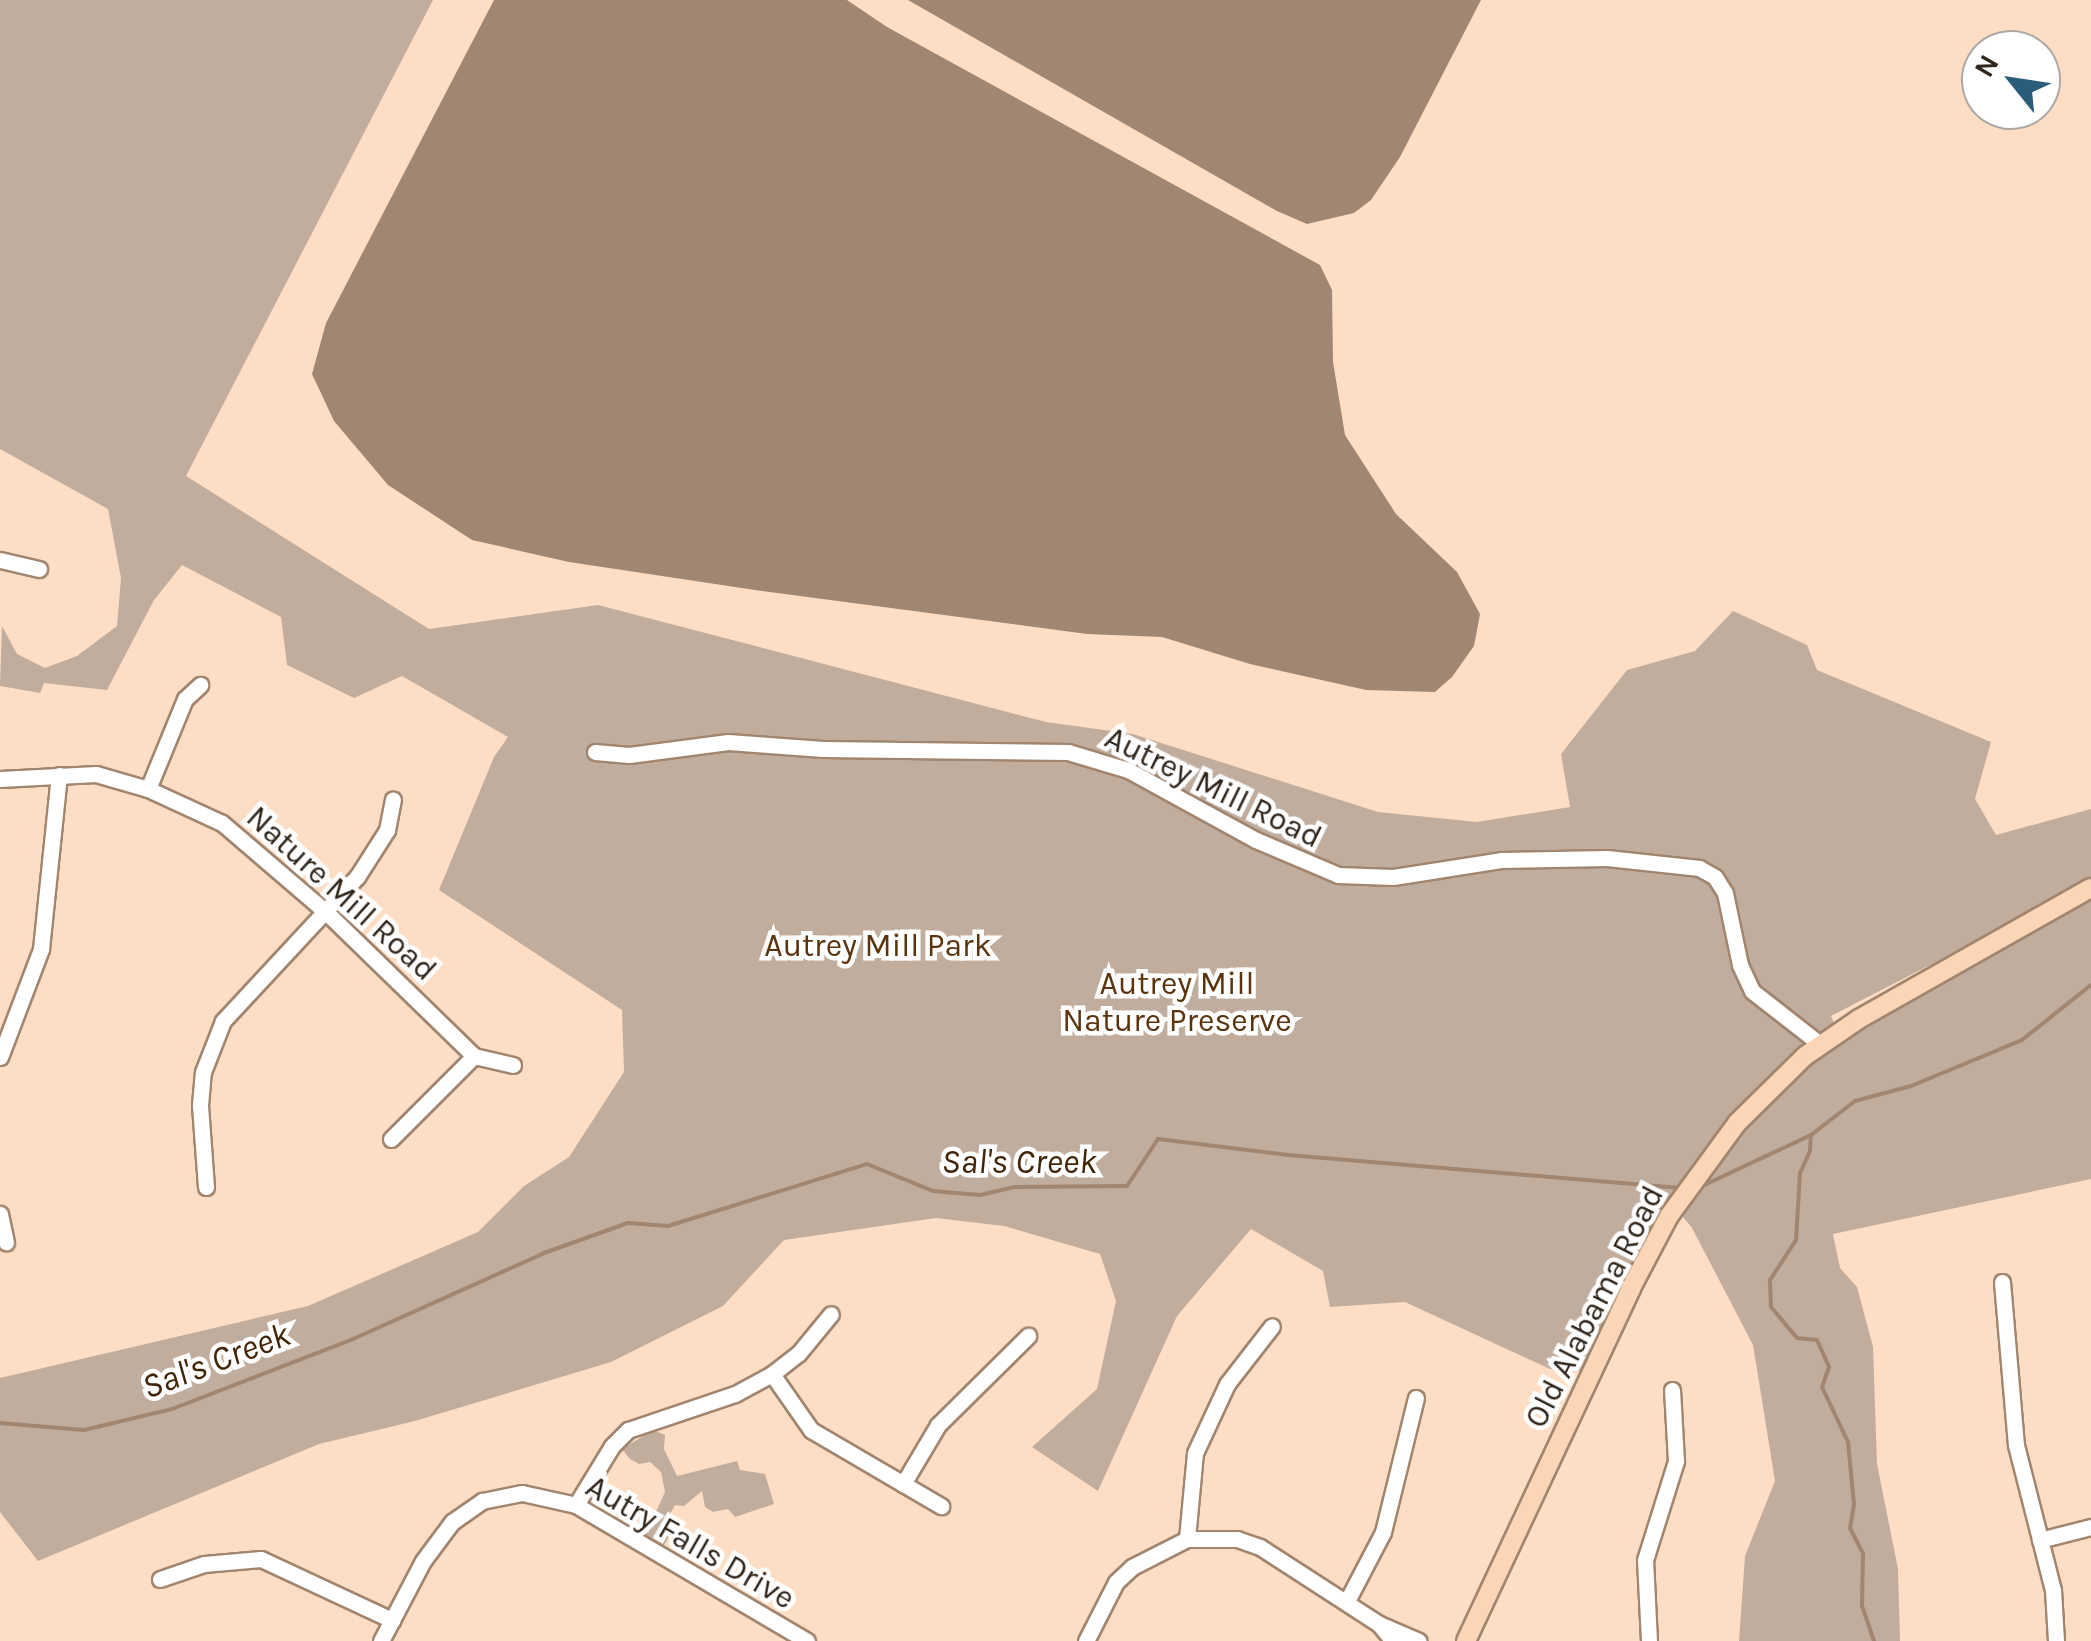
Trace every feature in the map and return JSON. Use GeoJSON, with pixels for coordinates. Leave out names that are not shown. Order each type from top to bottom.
{"type":"FeatureCollection","features":[{"type":"Feature","properties":{"kind":"main road","name":"Old Alabama Road"},"geometry":{"type":"LineString","coordinates":[[1466,1641],[1669,1216],[1737,1123],[1821,1045],[1897,995],[2091,888]]}},
{"type":"Feature","properties":{"kind":"street"},"geometry":{"type":"LineString","coordinates":[[0,560],[39,569]]}},
{"type":"Feature","properties":{"kind":"street"},"geometry":{"type":"LineString","coordinates":[[148,789],[185,699],[200,685]]}},
{"type":"Feature","properties":{"kind":"street","name":"Autrey Mill Road"},"geometry":{"type":"LineString","coordinates":[[594,752],[629,755],[728,742],[823,748],[1068,752],[1128,770],[1256,840],[1338,875],[1394,877],[1501,860],[1606,858],[1698,868],[1714,877],[1725,893],[1740,965],[1752,990],[1765,1005],[1821,1045]]}},
{"type":"Feature","properties":{"kind":"street","name":"Nature Mill Road"},"geometry":{"type":"LineString","coordinates":[[0,779],[96,774],[148,789],[222,823],[326,912],[474,1056]]}},
{"type":"Feature","properties":{"kind":"street"},"geometry":{"type":"LineString","coordinates":[[0,1053],[41,949],[60,775]]}},
{"type":"Feature","properties":{"kind":"street"},"geometry":{"type":"LineString","coordinates":[[206,1187],[200,1105],[203,1072],[223,1021],[358,877],[387,830],[392,800]]}},
{"type":"Feature","properties":{"kind":"street"},"geometry":{"type":"LineString","coordinates":[[391,1139],[474,1056],[514,1065]]}},
{"type":"Feature","properties":{"kind":"street"},"geometry":{"type":"LineString","coordinates":[[0,1214],[6,1242]]}},
{"type":"Feature","properties":{"kind":"street"},"geometry":{"type":"LineString","coordinates":[[2002,1282],[2016,1445],[2053,1590],[2056,1641]]}},
{"type":"Feature","properties":{"kind":"street"},"geometry":{"type":"LineString","coordinates":[[576,1505],[612,1446],[628,1430],[735,1394],[772,1374],[799,1353],[832,1314]]}},
{"type":"Feature","properties":{"kind":"street"},"geometry":{"type":"LineString","coordinates":[[1187,1539],[1196,1453],[1227,1384],[1272,1326]]}},
{"type":"Feature","properties":{"kind":"street"},"geometry":{"type":"LineString","coordinates":[[903,1484],[938,1425],[1028,1336]]}},
{"type":"Feature","properties":{"kind":"street"},"geometry":{"type":"LineString","coordinates":[[772,1374],[811,1430],[876,1472],[941,1506]]}},
{"type":"Feature","properties":{"kind":"street"},"geometry":{"type":"LineString","coordinates":[[1649,1641],[1645,1560],[1676,1462],[1672,1390]]}},
{"type":"Feature","properties":{"kind":"street"},"geometry":{"type":"LineString","coordinates":[[1347,1601],[1383,1532],[1416,1398]]}},
{"type":"Feature","properties":{"kind":"street","name":"Autry Falls Drive"},"geometry":{"type":"LineString","coordinates":[[382,1641],[423,1562],[452,1522],[482,1501],[522,1493],[576,1505],[807,1641]]}},
{"type":"Feature","properties":{"kind":"street"},"geometry":{"type":"LineString","coordinates":[[2040,1540],[2091,1528]]}},
{"type":"Feature","properties":{"kind":"street"},"geometry":{"type":"LineString","coordinates":[[1086,1641],[1116,1582],[1132,1567],[1187,1539],[1237,1540],[1260,1547],[1379,1624],[1418,1641]]}},
{"type":"Feature","properties":{"kind":"street"},"geometry":{"type":"LineString","coordinates":[[160,1578],[204,1564],[261,1559],[392,1620]]}},
{"type":"Feature","properties":{"kind":"street"},"geometry":{"type":"LineString","coordinates":[[1379,1624],[1392,1641]]}},
{"type":"Feature","properties":{"kind":"green space"},"geometry":{"type":"Polygon","coordinates":[[[0,0],[433,0],[186,476],[429,629],[598,605],[1046,722],[1133,734],[1378,812],[1477,822],[1570,807],[1561,754],[1627,670],[1695,651],[1733,611],[1807,645],[1817,670],[1991,742],[1975,799],[1996,835],[2091,809],[2091,1179],[1833,1234],[1840,1268],[1857,1287],[1873,1347],[1877,1464],[1898,1569],[1900,1641],[1739,1641],[1745,1556],[1775,1481],[1753,1345],[1692,1228],[1675,1207],[1583,1372],[1550,1369],[1405,1302],[1330,1307],[1323,1271],[1251,1229],[1177,1316],[1098,1491],[1032,1447],[1097,1389],[1116,1301],[1100,1254],[1004,1226],[936,1218],[784,1240],[723,1306],[611,1362],[415,1421],[319,1444],[38,1561],[0,1512],[0,1378],[308,1306],[478,1232],[524,1186],[569,1157],[624,1072],[622,1010],[439,890],[494,757],[508,737],[402,676],[354,698],[287,665],[281,617],[182,565],[154,600],[107,690],[44,683],[40,693],[0,686],[2,626],[17,654],[45,668],[77,656],[117,626],[121,578],[108,509],[0,449],[0,0]],[[1961,951],[1831,1016],[1837,1030],[1961,951]]]}},
{"type":"Feature","properties":{"kind":"green space"},"geometry":{"type":"Polygon","coordinates":[[[653,1430],[665,1435],[664,1449],[677,1476],[737,1461],[740,1470],[765,1474],[774,1504],[735,1517],[728,1509],[713,1512],[705,1507],[702,1491],[684,1506],[675,1505],[665,1523],[673,1529],[662,1549],[644,1538],[665,1492],[661,1472],[650,1462],[639,1464],[630,1459],[622,1449],[653,1430]]]}},
{"type":"Feature","properties":{"kind":"shaded area"},"geometry":{"type":"Polygon","coordinates":[[[494,0],[847,0],[887,27],[1320,265],[1332,290],[1333,362],[1345,435],[1396,514],[1457,572],[1480,614],[1474,646],[1452,677],[1435,692],[1366,690],[1250,664],[1162,637],[1087,634],[569,562],[472,540],[388,485],[334,421],[312,374],[326,323],[494,0]]]}},
{"type":"Feature","properties":{"kind":"shaded area"},"geometry":{"type":"Polygon","coordinates":[[[908,0],[1481,0],[1400,157],[1371,200],[1354,213],[1307,224],[1277,211],[908,0]]]}},
{"type":"Feature","properties":{"kind":"waterway"},"geometry":{"type":"LineString","coordinates":[[1700,1187],[1811,1135],[1855,1101],[1911,1086],[2022,1040],[2091,985]]}},
{"type":"Feature","properties":{"kind":"waterway"},"geometry":{"type":"LineString","coordinates":[[1811,1135],[1810,1151],[1800,1173],[1796,1240],[1770,1280],[1771,1307],[1797,1338],[1817,1340],[1829,1367],[1822,1387],[1848,1442],[1854,1504],[1850,1528],[1863,1553],[1862,1606],[1874,1641]]}},
{"type":"Feature","properties":{"kind":"waterway","name":"Sal's Creek"},"geometry":{"type":"LineString","coordinates":[[0,1423],[84,1430],[172,1409],[353,1339],[544,1253],[628,1223],[668,1226],[867,1164],[933,1191],[980,1195],[1015,1187],[1127,1186],[1158,1139],[1288,1155],[1681,1188]]}},
{"type":"Feature","properties":{"kind":"park label","name":"Autrey Mill Park"},"geometry":{"type":"Point","coordinates":[878,946]}},
{"type":"Feature","properties":{"kind":"park label","name":"Autrey Mill Nature Preserve"},"geometry":{"type":"Point","coordinates":[1177,1004]}}]}
